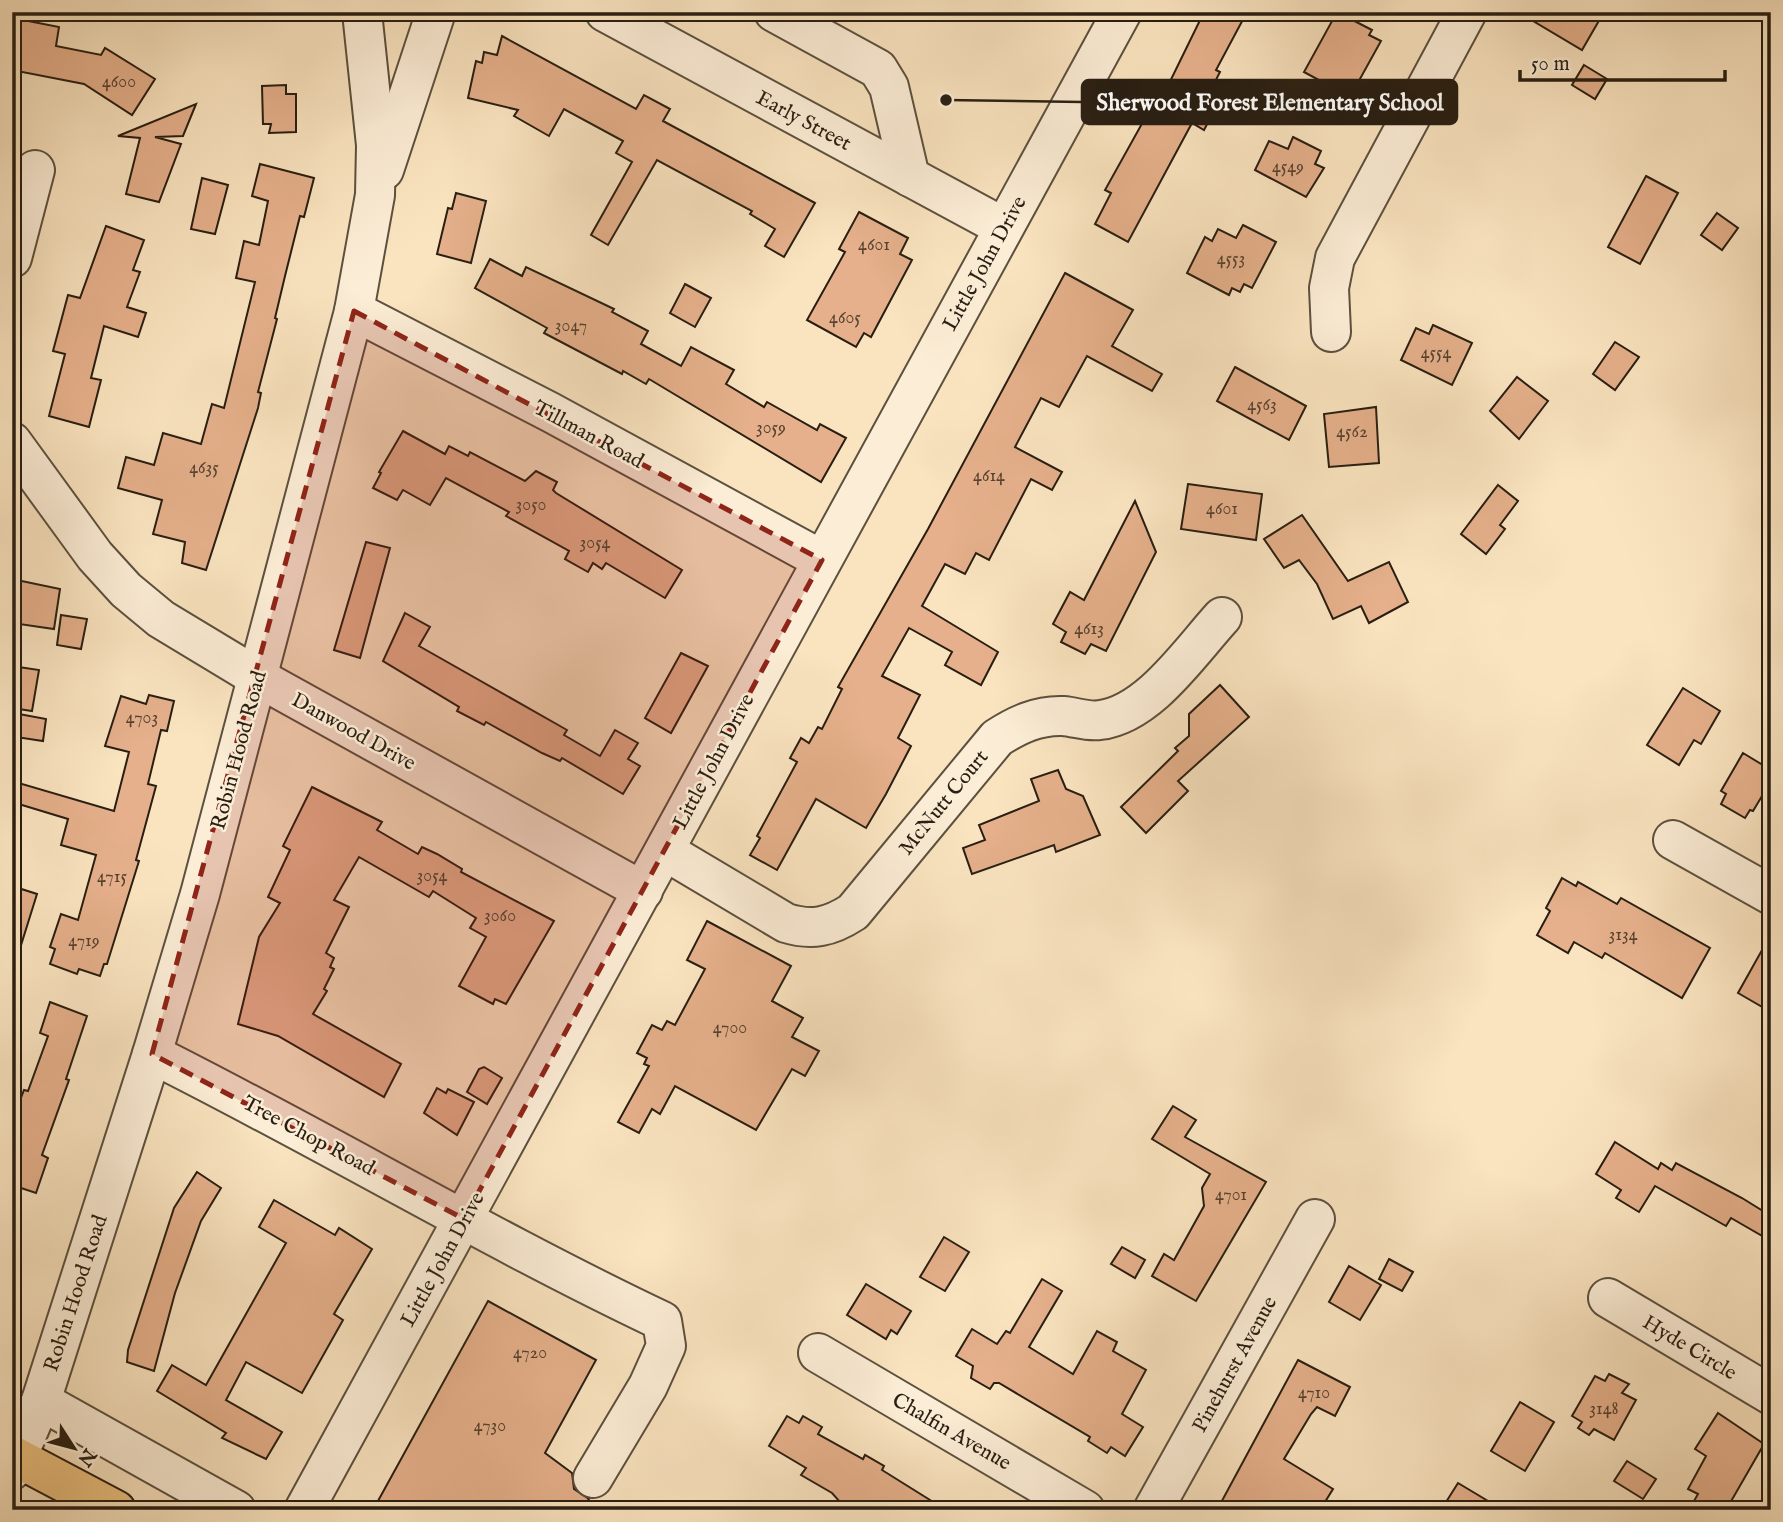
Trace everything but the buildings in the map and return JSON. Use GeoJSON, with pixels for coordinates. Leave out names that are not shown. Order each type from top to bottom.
{"type":"FeatureCollection","features":[{"type":"Feature","properties":{"kind":"main road"},"geometry":{"type":"LineString","coordinates":[[14,1461],[116,1510]]}},
{"type":"Feature","properties":{"kind":"street","name":"Robin Hood Road"},"geometry":{"type":"LineString","coordinates":[[14,1461],[41,1401],[200,894],[354,311],[375,195],[376,145],[362,12]]}},
{"type":"Feature","properties":{"kind":"street"},"geometry":{"type":"LineString","coordinates":[[375,195],[436,12]]}},
{"type":"Feature","properties":{"kind":"street","name":"Early Street"},"geometry":{"type":"LineString","coordinates":[[605,12],[1003,227]]}},
{"type":"Feature","properties":{"kind":"street"},"geometry":{"type":"LineString","coordinates":[[774,12],[878,69],[889,86],[910,177]]}},
{"type":"Feature","properties":{"kind":"street","name":"Little John Drive"},"geometry":{"type":"LineString","coordinates":[[304,1510],[1003,227],[1112,15]]}},
{"type":"Feature","properties":{"kind":"street"},"geometry":{"type":"LineString","coordinates":[[1331,332],[1329,288],[1335,258],[1459,15]]}},
{"type":"Feature","properties":{"kind":"street"},"geometry":{"type":"LineString","coordinates":[[12,258],[34,170]]}},
{"type":"Feature","properties":{"kind":"street","name":"Tillman Road"},"geometry":{"type":"LineString","coordinates":[[354,311],[550,412],[822,560]]}},
{"type":"Feature","properties":{"kind":"street","name":"Danwood Drive"},"geometry":{"type":"LineString","coordinates":[[12,442],[95,556],[126,590],[161,619],[257,677],[643,891]]}},
{"type":"Feature","properties":{"kind":"street","name":"McNutt Court"},"geometry":{"type":"LineString","coordinates":[[665,851],[786,923],[811,928],[836,923],[853,912],[997,738],[1014,727],[1038,718],[1062,716],[1102,720],[1125,713],[1145,702],[1222,617]]}},
{"type":"Feature","properties":{"kind":"street"},"geometry":{"type":"LineString","coordinates":[[1673,840],[1771,895]]}},
{"type":"Feature","properties":{"kind":"street","name":"Tree Chop Road"},"geometry":{"type":"LineString","coordinates":[[152,1054],[287,1122],[464,1219],[662,1321],[666,1346],[648,1386],[593,1478]]}},
{"type":"Feature","properties":{"kind":"street","name":"Pinehurst Avenue"},"geometry":{"type":"LineString","coordinates":[[1153,1510],[1315,1219]]}},
{"type":"Feature","properties":{"kind":"street","name":"Hyde Circle"},"geometry":{"type":"LineString","coordinates":[[1608,1298],[1771,1395]]}},
{"type":"Feature","properties":{"kind":"street","name":"Chalfin Avenue"},"geometry":{"type":"LineString","coordinates":[[818,1353],[1085,1510]]}},
{"type":"Feature","properties":{"kind":"street"},"geometry":{"type":"LineString","coordinates":[[41,1401],[236,1510]]}},
{"type":"Feature","properties":{"kind":"highlighted area"},"geometry":{"type":"Polygon","coordinates":[[[354,311],[822,560],[464,1219],[152,1054],[354,311]]]}},
{"type":"Feature","properties":{"kind":"place","name":"Sherwood Forest Elementary School"},"geometry":{"type":"Point","coordinates":[946,100]}}]}
